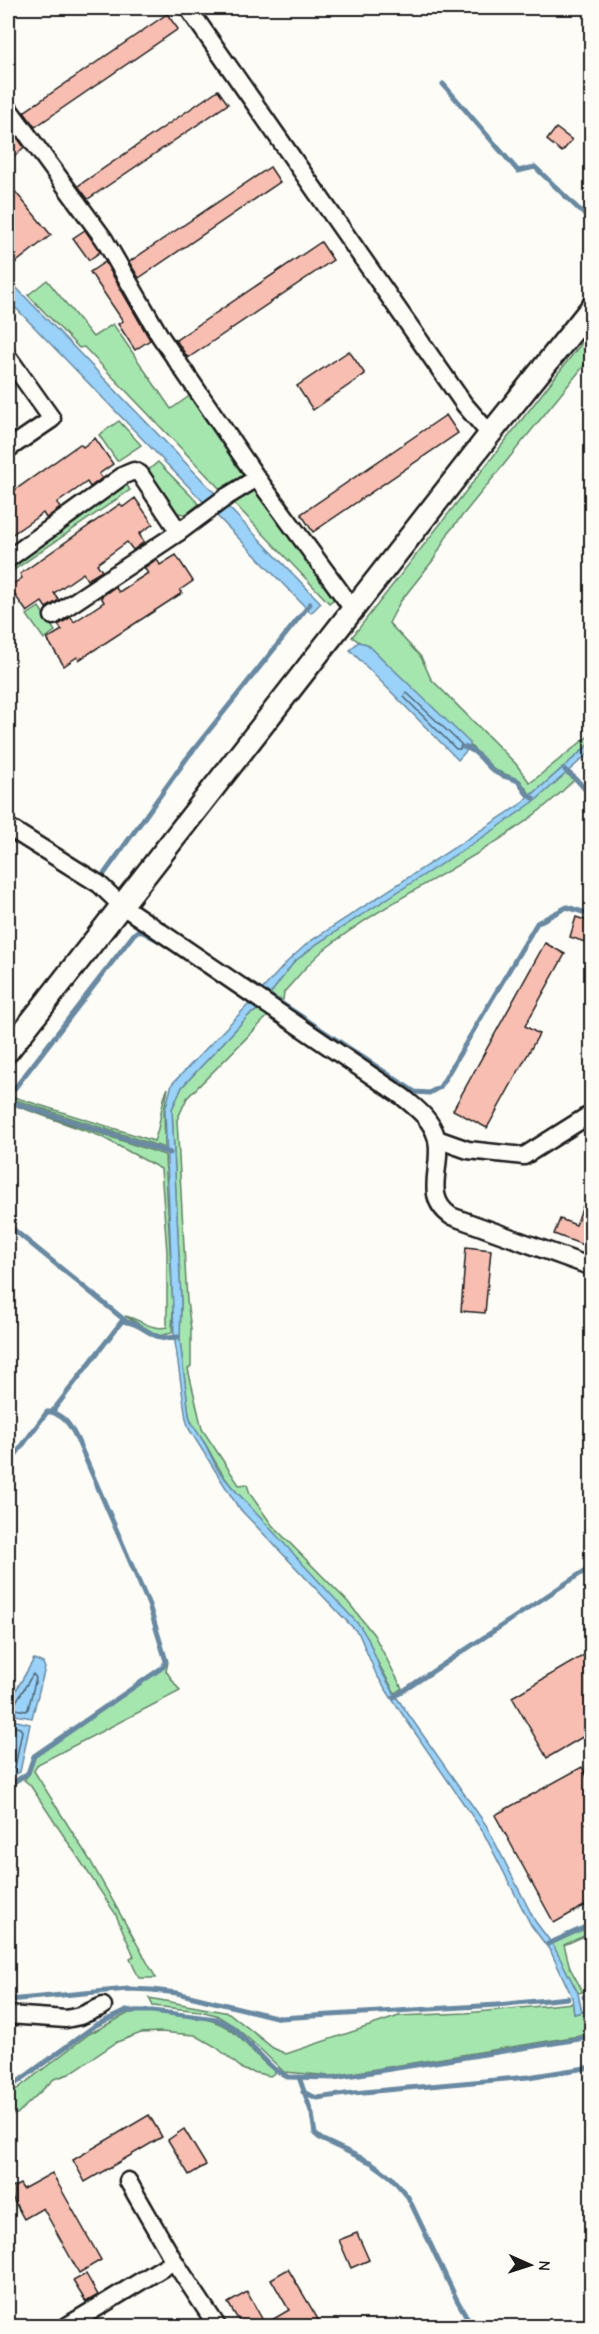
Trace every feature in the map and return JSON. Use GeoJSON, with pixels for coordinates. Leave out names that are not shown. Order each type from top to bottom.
{"type":"FeatureCollection","features":[{"type":"Feature","properties":{"kind":"main road"},"geometry":{"type":"LineString","coordinates":[[9,1048],[591,307]]}},
{"type":"Feature","properties":{"kind":"street"},"geometry":{"type":"LineString","coordinates":[[188,8],[464,404],[490,434]]}},
{"type":"Feature","properties":{"kind":"street"},"geometry":{"type":"LineString","coordinates":[[8,108],[104,239],[160,336],[256,478],[353,609]]}},
{"type":"Feature","properties":{"kind":"street"},"geometry":{"type":"LineString","coordinates":[[8,357],[52,419],[8,449]]}},
{"type":"Feature","properties":{"kind":"street"},"geometry":{"type":"LineString","coordinates":[[8,559],[124,475],[134,471],[140,474],[179,532]]}},
{"type":"Feature","properties":{"kind":"street"},"geometry":{"type":"LineString","coordinates":[[53,616],[256,478]]}},
{"type":"Feature","properties":{"kind":"street"},"geometry":{"type":"LineString","coordinates":[[8,827],[99,884],[121,905],[403,1097],[427,1118],[437,1138],[436,1198],[441,1209],[451,1216],[591,1268]]}},
{"type":"Feature","properties":{"kind":"street"},"geometry":{"type":"LineString","coordinates":[[437,1138],[468,1150],[524,1156],[586,1117]]}},
{"type":"Feature","properties":{"kind":"street"},"geometry":{"type":"LineString","coordinates":[[8,2015],[66,2019],[80,2016],[103,2006]]}},
{"type":"Feature","properties":{"kind":"street"},"geometry":{"type":"LineString","coordinates":[[128,2181],[174,2261],[217,2326]]}},
{"type":"Feature","properties":{"kind":"street"},"geometry":{"type":"LineString","coordinates":[[67,2326],[174,2261]]}},
{"type":"Feature","properties":{"kind":"green space"},"geometry":{"type":"Polygon","coordinates":[[[47,280],[93,337],[113,324],[171,409],[191,395],[243,471],[241,479],[222,491],[84,347],[79,348],[28,295],[47,280]]]}},
{"type":"Feature","properties":{"kind":"green space"},"geometry":{"type":"Polygon","coordinates":[[[591,331],[591,357],[449,532],[434,559],[400,602],[389,623],[421,657],[431,679],[516,764],[530,783],[591,734],[591,743],[530,794],[520,780],[495,770],[367,644],[352,637],[591,331]]]}},
{"type":"Feature","properties":{"kind":"green space"},"geometry":{"type":"Polygon","coordinates":[[[119,421],[141,445],[117,461],[99,435],[119,421]]]}},
{"type":"Feature","properties":{"kind":"green space"},"geometry":{"type":"Polygon","coordinates":[[[158,462],[199,504],[186,514],[176,513],[146,472],[158,462]]]}},
{"type":"Feature","properties":{"kind":"green space"},"geometry":{"type":"Polygon","coordinates":[[[126,484],[130,490],[8,574],[8,565],[126,484]]]}},
{"type":"Feature","properties":{"kind":"green space"},"geometry":{"type":"Polygon","coordinates":[[[253,489],[259,491],[335,598],[329,603],[232,501],[253,489]]]}},
{"type":"Feature","properties":{"kind":"green space"},"geometry":{"type":"Polygon","coordinates":[[[39,607],[55,631],[44,639],[27,615],[39,607]]]}},
{"type":"Feature","properties":{"kind":"green space"},"geometry":{"type":"Polygon","coordinates":[[[566,773],[574,780],[516,828],[355,927],[325,949],[284,992],[283,1000],[270,994],[294,962],[318,943],[536,800],[566,773]]]}},
{"type":"Feature","properties":{"kind":"green space"},"geometry":{"type":"Polygon","coordinates":[[[259,1009],[269,1015],[187,1098],[177,1120],[187,1301],[191,1329],[191,1366],[188,1369],[202,1429],[239,1485],[247,1484],[250,1494],[272,1525],[348,1602],[374,1635],[402,1688],[395,1693],[368,1639],[228,1482],[194,1428],[189,1415],[180,1341],[181,1300],[172,1109],[182,1087],[249,1015],[259,1009]]]}},
{"type":"Feature","properties":{"kind":"green space"},"geometry":{"type":"Polygon","coordinates":[[[168,1088],[164,1111],[165,1148],[9,1098],[11,1096],[154,1141],[168,1088]]]}},
{"type":"Feature","properties":{"kind":"green space"},"geometry":{"type":"Polygon","coordinates":[[[8,1103],[165,1155],[173,1306],[172,1333],[159,1336],[125,1316],[151,1326],[167,1327],[167,1252],[161,1169],[100,1136],[8,1103]]]}},
{"type":"Feature","properties":{"kind":"green space"},"geometry":{"type":"Polygon","coordinates":[[[168,1662],[166,1671],[180,1691],[38,1764],[34,1771],[91,1862],[156,1978],[139,1978],[130,1959],[134,1956],[115,1913],[30,1785],[24,1780],[29,1774],[35,1757],[163,1668],[168,1662]]]}},
{"type":"Feature","properties":{"kind":"green space"},"geometry":{"type":"Polygon","coordinates":[[[591,1925],[591,1933],[564,1945],[570,1968],[583,1992],[578,1993],[552,1944],[591,1925]]]}},
{"type":"Feature","properties":{"kind":"green space"},"geometry":{"type":"Polygon","coordinates":[[[149,1998],[229,2013],[273,2048],[286,2054],[399,2016],[466,2013],[573,2003],[574,2014],[590,2010],[587,2001],[591,2001],[591,2034],[333,2076],[284,2072],[234,2026],[216,2015],[153,2006],[149,1998]]]}},
{"type":"Feature","properties":{"kind":"green space"},"geometry":{"type":"Polygon","coordinates":[[[129,2013],[183,2014],[223,2025],[276,2072],[270,2076],[244,2070],[216,2047],[195,2035],[141,2033],[117,2042],[69,2074],[54,2079],[17,2114],[8,2115],[8,2096],[89,2034],[129,2013]]]}},
{"type":"Feature","properties":{"kind":"water"},"geometry":{"type":"Polygon","coordinates":[[[8,279],[321,603],[311,613],[8,300],[8,279]]]}},
{"type":"Feature","properties":{"kind":"water"},"geometry":{"type":"Polygon","coordinates":[[[358,642],[367,644],[470,743],[470,747],[458,760],[350,650],[358,642]]]}},
{"type":"Feature","properties":{"kind":"water"},"geometry":{"type":"Polygon","coordinates":[[[591,743],[591,751],[536,800],[494,830],[318,943],[294,962],[259,1009],[249,1015],[182,1087],[172,1109],[181,1300],[180,1341],[191,1422],[218,1470],[232,1487],[360,1626],[381,1671],[397,1698],[486,1825],[535,1921],[553,1945],[578,1993],[582,2012],[574,2014],[572,1997],[551,1952],[531,1925],[483,1832],[376,1674],[359,1634],[238,1507],[189,1429],[174,1335],[165,1110],[172,1084],[288,961],[309,942],[521,804],[591,743]]]}},
{"type":"Feature","properties":{"kind":"water"},"geometry":{"type":"Polygon","coordinates":[[[34,1659],[43,1663],[45,1668],[32,1718],[9,1714],[8,1704],[34,1659]]]}},
{"type":"Feature","properties":{"kind":"water"},"geometry":{"type":"Polygon","coordinates":[[[8,1719],[30,1724],[20,1772],[8,1778],[8,1719]]]}},
{"type":"Feature","properties":{"kind":"building"},"geometry":{"type":"Polygon","coordinates":[[[167,14],[178,29],[35,127],[24,112],[167,14]]]}},
{"type":"Feature","properties":{"kind":"building"},"geometry":{"type":"Polygon","coordinates":[[[218,90],[228,104],[88,199],[78,186],[218,90]]]}},
{"type":"Feature","properties":{"kind":"building"},"geometry":{"type":"Polygon","coordinates":[[[8,125],[24,147],[8,163],[8,125]]]}},
{"type":"Feature","properties":{"kind":"building"},"geometry":{"type":"Polygon","coordinates":[[[556,128],[572,140],[562,152],[547,140],[556,128]]]}},
{"type":"Feature","properties":{"kind":"building"},"geometry":{"type":"Polygon","coordinates":[[[270,167],[280,182],[139,278],[129,262],[270,167]]]}},
{"type":"Feature","properties":{"kind":"building"},"geometry":{"type":"Polygon","coordinates":[[[8,183],[51,235],[14,264],[8,256],[8,183]]]}},
{"type":"Feature","properties":{"kind":"building"},"geometry":{"type":"Polygon","coordinates":[[[85,230],[100,252],[89,260],[73,238],[85,230]]]}},
{"type":"Feature","properties":{"kind":"building"},"geometry":{"type":"Polygon","coordinates":[[[321,242],[333,260],[188,358],[176,340],[321,242]]]}},
{"type":"Feature","properties":{"kind":"building"},"geometry":{"type":"Polygon","coordinates":[[[105,262],[150,340],[135,350],[118,324],[123,321],[90,272],[105,262]]]}},
{"type":"Feature","properties":{"kind":"building"},"geometry":{"type":"Polygon","coordinates":[[[349,351],[365,374],[313,410],[297,386],[349,351]]]}},
{"type":"Feature","properties":{"kind":"building"},"geometry":{"type":"Polygon","coordinates":[[[446,415],[458,433],[313,532],[301,514],[446,415]]]}},
{"type":"Feature","properties":{"kind":"building"},"geometry":{"type":"Polygon","coordinates":[[[95,438],[113,464],[99,474],[102,478],[90,487],[87,482],[57,503],[60,508],[46,518],[43,513],[8,537],[8,495],[80,444],[83,447],[95,438]]]}},
{"type":"Feature","properties":{"kind":"building"},"geometry":{"type":"Polygon","coordinates":[[[135,498],[153,524],[139,534],[144,542],[133,550],[127,542],[97,564],[102,571],[87,580],[83,573],[54,593],[59,600],[46,608],[42,602],[27,612],[9,587],[22,578],[20,574],[120,504],[123,507],[135,498]]]}},
{"type":"Feature","properties":{"kind":"building"},"geometry":{"type":"Polygon","coordinates":[[[176,555],[193,581],[180,590],[182,593],[79,660],[77,657],[64,666],[47,639],[62,630],[58,625],[71,617],[74,622],[104,602],[101,597],[115,587],[119,592],[148,573],[144,568],[157,559],[160,565],[176,555]]]}},
{"type":"Feature","properties":{"kind":"building"},"geometry":{"type":"Polygon","coordinates":[[[576,917],[591,922],[591,944],[570,937],[576,917]]]}},
{"type":"Feature","properties":{"kind":"building"},"geometry":{"type":"Polygon","coordinates":[[[545,943],[565,954],[525,1026],[539,1034],[487,1128],[453,1110],[545,943]]]}},
{"type":"Feature","properties":{"kind":"building"},"geometry":{"type":"Polygon","coordinates":[[[590,1187],[591,1248],[554,1234],[560,1219],[576,1225],[590,1187]]]}},
{"type":"Feature","properties":{"kind":"building"},"geometry":{"type":"Polygon","coordinates":[[[466,1247],[491,1250],[485,1313],[461,1311],[466,1247]]]}},
{"type":"Feature","properties":{"kind":"building"},"geometry":{"type":"Polygon","coordinates":[[[591,1651],[591,1732],[547,1758],[512,1697],[591,1651]]]}},
{"type":"Feature","properties":{"kind":"building"},"geometry":{"type":"Polygon","coordinates":[[[582,1767],[591,1785],[591,1902],[554,1923],[495,1815],[582,1767]]]}},
{"type":"Feature","properties":{"kind":"building"},"geometry":{"type":"Polygon","coordinates":[[[149,2115],[162,2137],[85,2182],[73,2160],[149,2115]]]}},
{"type":"Feature","properties":{"kind":"building"},"geometry":{"type":"Polygon","coordinates":[[[184,2129],[206,2165],[189,2175],[168,2140],[184,2129]]]}},
{"type":"Feature","properties":{"kind":"building"},"geometry":{"type":"Polygon","coordinates":[[[52,2173],[101,2260],[79,2273],[43,2208],[24,2219],[8,2190],[20,2184],[23,2189],[52,2173]]]}},
{"type":"Feature","properties":{"kind":"building"},"geometry":{"type":"Polygon","coordinates":[[[357,2233],[369,2260],[351,2268],[339,2240],[357,2233]]]}},
{"type":"Feature","properties":{"kind":"building"},"geometry":{"type":"Polygon","coordinates":[[[288,2269],[322,2326],[242,2326],[228,2303],[247,2292],[265,2324],[289,2310],[271,2279],[288,2269]]]}},
{"type":"Feature","properties":{"kind":"building"},"geometry":{"type":"Polygon","coordinates":[[[86,2274],[98,2295],[86,2302],[73,2281],[86,2274]]]}},
{"type":"Feature","properties":{"kind":"waterway"},"geometry":{"type":"LineString","coordinates":[[443,84],[518,171],[535,167],[592,222]]}},
{"type":"Feature","properties":{"kind":"waterway"},"geometry":{"type":"LineString","coordinates":[[104,874],[187,758],[310,604]]}},
{"type":"Feature","properties":{"kind":"waterway"},"geometry":{"type":"LineString","coordinates":[[463,747],[476,754],[498,774],[518,781],[527,794],[533,798]]}},
{"type":"Feature","properties":{"kind":"waterway"},"geometry":{"type":"LineString","coordinates":[[565,770],[592,797]]}},
{"type":"Feature","properties":{"kind":"waterway"},"geometry":{"type":"LineString","coordinates":[[266,993],[415,1092],[429,1093],[440,1087],[537,923],[567,907],[592,915]]}},
{"type":"Feature","properties":{"kind":"waterway"},"geometry":{"type":"LineString","coordinates":[[8,1097],[134,934],[139,930],[165,944]]}},
{"type":"Feature","properties":{"kind":"waterway"},"geometry":{"type":"LineString","coordinates":[[8,1101],[170,1153]]}},
{"type":"Feature","properties":{"kind":"waterway"},"geometry":{"type":"LineString","coordinates":[[8,1225],[127,1322]]}},
{"type":"Feature","properties":{"kind":"waterway"},"geometry":{"type":"LineString","coordinates":[[8,1465],[47,1412],[52,1412],[122,1321],[138,1325],[160,1337],[178,1337]]}},
{"type":"Feature","properties":{"kind":"waterway"},"geometry":{"type":"LineString","coordinates":[[8,1786],[28,1773],[34,1756],[163,1667],[166,1661],[149,1605],[77,1439],[67,1422],[52,1412]]}},
{"type":"Feature","properties":{"kind":"waterway"},"geometry":{"type":"LineString","coordinates":[[394,1697],[592,1566]]}},
{"type":"Feature","properties":{"kind":"waterway"},"geometry":{"type":"LineString","coordinates":[[548,1944],[592,1924]]}},
{"type":"Feature","properties":{"kind":"waterway"},"geometry":{"type":"LineString","coordinates":[[8,2000],[128,1989],[152,1990],[177,1993],[280,2018],[497,2005],[568,1998]]}},
{"type":"Feature","properties":{"kind":"waterway"},"geometry":{"type":"LineString","coordinates":[[584,1997],[592,1996]]}},
{"type":"Feature","properties":{"kind":"waterway"},"geometry":{"type":"LineString","coordinates":[[8,2089],[96,2025],[126,2011],[152,2011],[216,2019],[232,2027],[274,2069],[288,2077],[334,2078],[592,2037]]}},
{"type":"Feature","properties":{"kind":"waterway"},"geometry":{"type":"LineString","coordinates":[[303,2092],[317,2098],[528,2077],[592,2067]]}},
{"type":"Feature","properties":{"kind":"waterway"},"geometry":{"type":"LineString","coordinates":[[299,2077],[312,2114],[315,2134],[372,2163],[391,2177],[408,2197],[457,2300],[472,2326]]}}]}
